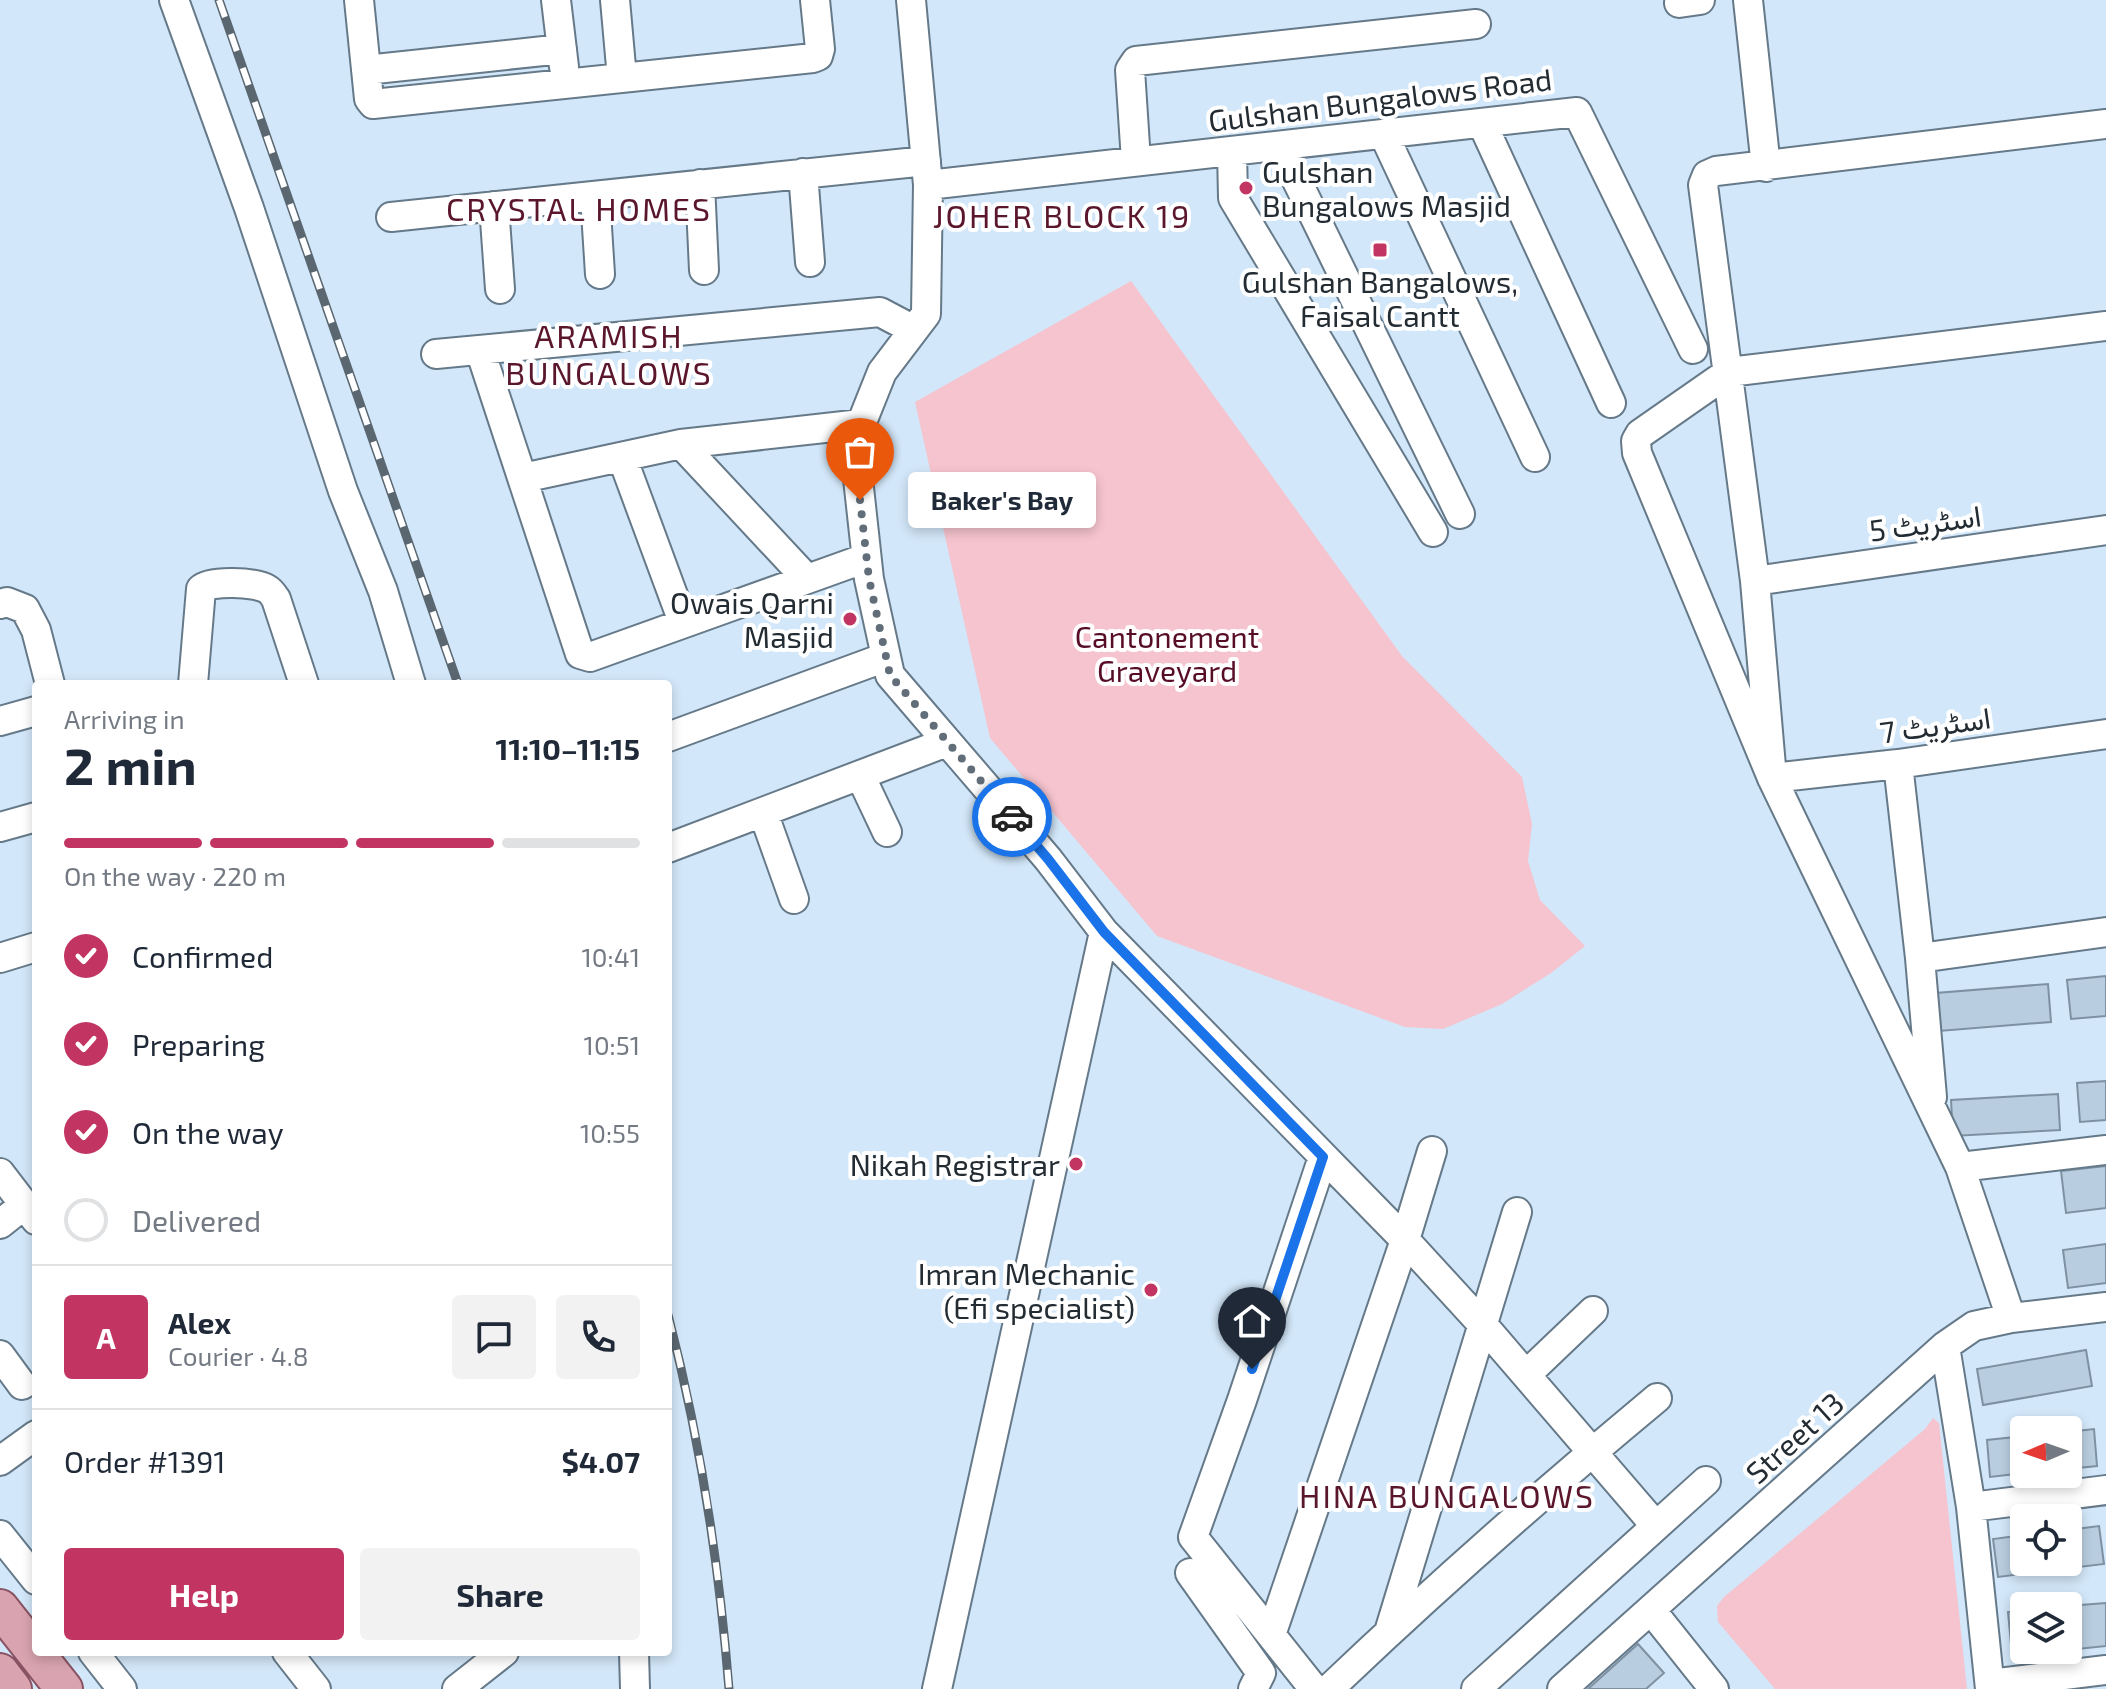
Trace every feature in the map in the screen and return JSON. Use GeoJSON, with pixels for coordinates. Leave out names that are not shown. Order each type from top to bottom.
{"type":"FeatureCollection","features":[{"type":"Feature","properties":{"kind":"main road"},"geometry":{"type":"LineString","coordinates":[[0,1608],[32,1648]]}},
{"type":"Feature","properties":{"kind":"main road"},"geometry":{"type":"LineString","coordinates":[[38,1656],[64,1689]]}},
{"type":"Feature","properties":{"kind":"main road"},"geometry":{"type":"LineString","coordinates":[[0,1672],[13,1689]]}},
{"type":"Feature","properties":{"kind":"street"},"geometry":{"type":"LineString","coordinates":[[174,0],[249,208],[343,491],[383,591],[410,680]]}},
{"type":"Feature","properties":{"kind":"street"},"geometry":{"type":"LineString","coordinates":[[359,0],[369,99],[373,104],[818,56],[815,0]]}},
{"type":"Feature","properties":{"kind":"street"},"geometry":{"type":"LineString","coordinates":[[556,0],[566,84]]}},
{"type":"Feature","properties":{"kind":"street"},"geometry":{"type":"LineString","coordinates":[[615,0],[622,78]]}},
{"type":"Feature","properties":{"kind":"street"},"geometry":{"type":"LineString","coordinates":[[911,0],[927,173],[926,314],[882,372],[854,442],[866,558],[890,675],[1048,859],[1104,932],[1405,1240],[1483,1325],[1655,1525]]}},
{"type":"Feature","properties":{"kind":"street"},"geometry":{"type":"LineString","coordinates":[[1748,0],[1766,167]]}},
{"type":"Feature","properties":{"kind":"street"},"geometry":{"type":"LineString","coordinates":[[1136,161],[1130,70],[1136,61],[1476,24]]}},
{"type":"Feature","properties":{"kind":"street"},"geometry":{"type":"LineString","coordinates":[[366,70],[562,49]]}},
{"type":"Feature","properties":{"kind":"street","name":"Gulshan Bungalows Road"},"geometry":{"type":"LineString","coordinates":[[391,217],[803,173],[927,173],[1136,161],[1577,112],[1693,349]]}},
{"type":"Feature","properties":{"kind":"street"},"geometry":{"type":"LineString","coordinates":[[1482,123],[1611,403]]}},
{"type":"Feature","properties":{"kind":"street"},"geometry":{"type":"LineString","coordinates":[[1772,778],[1755,581],[1703,185],[1707,175],[1716,171],[2106,124]]}},
{"type":"Feature","properties":{"kind":"street"},"geometry":{"type":"LineString","coordinates":[[1384,135],[1535,457]]}},
{"type":"Feature","properties":{"kind":"street"},"geometry":{"type":"LineString","coordinates":[[1280,146],[1460,514]]}},
{"type":"Feature","properties":{"kind":"street"},"geometry":{"type":"LineString","coordinates":[[1232,151],[1233,198],[1433,532]]}},
{"type":"Feature","properties":{"kind":"street"},"geometry":{"type":"LineString","coordinates":[[803,173],[810,262]]}},
{"type":"Feature","properties":{"kind":"street"},"geometry":{"type":"LineString","coordinates":[[700,184],[704,270]]}},
{"type":"Feature","properties":{"kind":"street"},"geometry":{"type":"LineString","coordinates":[[595,196],[600,274]]}},
{"type":"Feature","properties":{"kind":"street"},"geometry":{"type":"LineString","coordinates":[[494,206],[500,289]]}},
{"type":"Feature","properties":{"kind":"street"},"geometry":{"type":"LineString","coordinates":[[436,354],[880,312],[914,330]]}},
{"type":"Feature","properties":{"kind":"street"},"geometry":{"type":"LineString","coordinates":[[2011,1318],[1960,1167],[1772,778],[1637,453],[1636,441],[1640,434],[1729,372],[2106,326]]}},
{"type":"Feature","properties":{"kind":"street"},"geometry":{"type":"LineString","coordinates":[[480,350],[580,654],[590,657],[866,558]]}},
{"type":"Feature","properties":{"kind":"street"},"geometry":{"type":"LineString","coordinates":[[523,478],[681,444],[861,424]]}},
{"type":"Feature","properties":{"kind":"street"},"geometry":{"type":"LineString","coordinates":[[681,444],[807,579]]}},
{"type":"Feature","properties":{"kind":"street"},"geometry":{"type":"LineString","coordinates":[[622,457],[683,622]]}},
{"type":"Feature","properties":{"kind":"street","name":"اسٹریٹ 5"},"geometry":{"type":"LineString","coordinates":[[1755,581],[2106,530]]}},
{"type":"Feature","properties":{"kind":"street"},"geometry":{"type":"LineString","coordinates":[[193,680],[201,589],[205,584],[214,583],[260,586],[269,590],[276,599],[303,680]]}},
{"type":"Feature","properties":{"kind":"street"},"geometry":{"type":"LineString","coordinates":[[0,604],[7,602],[25,609],[36,630],[49,680]]}},
{"type":"Feature","properties":{"kind":"street"},"geometry":{"type":"LineString","coordinates":[[672,736],[886,657]]}},
{"type":"Feature","properties":{"kind":"street"},"geometry":{"type":"LineString","coordinates":[[0,721],[32,712]]}},
{"type":"Feature","properties":{"kind":"street","name":"اسٹریٹ 7"},"geometry":{"type":"LineString","coordinates":[[1772,778],[1898,764],[2106,734]]}},
{"type":"Feature","properties":{"kind":"street"},"geometry":{"type":"LineString","coordinates":[[672,846],[947,742]]}},
{"type":"Feature","properties":{"kind":"street"},"geometry":{"type":"LineString","coordinates":[[1898,764],[1920,958],[1933,1114]]}},
{"type":"Feature","properties":{"kind":"street"},"geometry":{"type":"LineString","coordinates":[[860,775],[887,832]]}},
{"type":"Feature","properties":{"kind":"street"},"geometry":{"type":"LineString","coordinates":[[763,812],[794,899]]}},
{"type":"Feature","properties":{"kind":"street"},"geometry":{"type":"LineString","coordinates":[[0,827],[32,818]]}},
{"type":"Feature","properties":{"kind":"street"},"geometry":{"type":"LineString","coordinates":[[937,1689],[1104,932]]}},
{"type":"Feature","properties":{"kind":"street"},"geometry":{"type":"LineString","coordinates":[[1920,958],[2106,932]]}},
{"type":"Feature","properties":{"kind":"street"},"geometry":{"type":"LineString","coordinates":[[0,958],[32,948]]}},
{"type":"Feature","properties":{"kind":"street"},"geometry":{"type":"LineString","coordinates":[[1960,1167],[2106,1150]]}},
{"type":"Feature","properties":{"kind":"street"},"geometry":{"type":"LineString","coordinates":[[1271,1635],[1405,1240],[1432,1151]]}},
{"type":"Feature","properties":{"kind":"street"},"geometry":{"type":"LineString","coordinates":[[1314,1689],[1193,1537],[1323,1157]]}},
{"type":"Feature","properties":{"kind":"street"},"geometry":{"type":"LineString","coordinates":[[0,1173],[30,1212],[0,1224]]}},
{"type":"Feature","properties":{"kind":"street"},"geometry":{"type":"LineString","coordinates":[[1389,1632],[1517,1212]]}},
{"type":"Feature","properties":{"kind":"street","name":"Street 13"},"geometry":{"type":"LineString","coordinates":[[1562,1689],[1945,1346],[1974,1326],[2011,1318],[2106,1307]]}},
{"type":"Feature","properties":{"kind":"street"},"geometry":{"type":"LineString","coordinates":[[1526,1375],[1593,1311]]}},
{"type":"Feature","properties":{"kind":"street"},"geometry":{"type":"LineString","coordinates":[[1945,1346],[1971,1507],[1990,1687],[2106,1670]]}},
{"type":"Feature","properties":{"kind":"street"},"geometry":{"type":"LineString","coordinates":[[0,1355],[22,1385]]}},
{"type":"Feature","properties":{"kind":"street"},"geometry":{"type":"LineString","coordinates":[[1329,1689],[1389,1632],[1657,1398]]}},
{"type":"Feature","properties":{"kind":"street"},"geometry":{"type":"LineString","coordinates":[[0,1461],[32,1438]]}},
{"type":"Feature","properties":{"kind":"street"},"geometry":{"type":"LineString","coordinates":[[1476,1689],[1706,1481]]}},
{"type":"Feature","properties":{"kind":"street"},"geometry":{"type":"LineString","coordinates":[[1971,1507],[2106,1490]]}},
{"type":"Feature","properties":{"kind":"street"},"geometry":{"type":"LineString","coordinates":[[0,1535],[32,1575]]}},
{"type":"Feature","properties":{"kind":"street"},"geometry":{"type":"LineString","coordinates":[[1190,1573],[1268,1686]]}},
{"type":"Feature","properties":{"kind":"street"},"geometry":{"type":"LineString","coordinates":[[1651,1610],[1704,1685]]}},
{"type":"Feature","properties":{"kind":"street"},"geometry":{"type":"LineString","coordinates":[[96,1656],[122,1689]]}},
{"type":"Feature","properties":{"kind":"street"},"geometry":{"type":"LineString","coordinates":[[290,1656],[316,1689]]}},
{"type":"Feature","properties":{"kind":"street"},"geometry":{"type":"LineString","coordinates":[[457,1689],[499,1656]]}},
{"type":"Feature","properties":{"kind":"street"},"geometry":{"type":"LineString","coordinates":[[634,1656],[635,1689]]}},
{"type":"Feature","properties":{"kind":"green space","name":"Cantonement Graveyard"},"geometry":{"type":"Polygon","coordinates":[[[1131,281],[1402,656],[1522,777],[1532,824],[1528,861],[1540,900],[1585,946],[1551,973],[1502,1004],[1443,1029],[1405,1027],[1157,936],[990,738],[915,402],[1131,281]]]}},
{"type":"Feature","properties":{"kind":"green space"},"geometry":{"type":"Polygon","coordinates":[[[1933,1418],[1939,1423],[1967,1689],[1775,1689],[1718,1622],[1717,1606],[1925,1429],[1933,1418]]]}},
{"type":"Feature","properties":{"kind":"building"},"geometry":{"type":"Polygon","coordinates":[[[2106,976],[2106,1016],[2071,1019],[2067,980],[2106,976]]]}},
{"type":"Feature","properties":{"kind":"building"},"geometry":{"type":"Polygon","coordinates":[[[2048,984],[2051,1022],[1939,1031],[1936,993],[2048,984]]]}},
{"type":"Feature","properties":{"kind":"building"},"geometry":{"type":"Polygon","coordinates":[[[2106,1081],[2106,1120],[2080,1122],[2077,1083],[2106,1081]]]}},
{"type":"Feature","properties":{"kind":"building"},"geometry":{"type":"Polygon","coordinates":[[[2058,1094],[2060,1130],[1953,1136],[1951,1100],[2058,1094]]]}},
{"type":"Feature","properties":{"kind":"building"},"geometry":{"type":"Polygon","coordinates":[[[2106,1166],[2106,1208],[2066,1213],[2061,1171],[2106,1166]]]}},
{"type":"Feature","properties":{"kind":"building"},"geometry":{"type":"Polygon","coordinates":[[[2106,1244],[2106,1283],[2068,1288],[2063,1250],[2106,1244]]]}},
{"type":"Feature","properties":{"kind":"building"},"geometry":{"type":"Polygon","coordinates":[[[2086,1350],[2092,1386],[1983,1405],[1977,1369],[2086,1350]]]}},
{"type":"Feature","properties":{"kind":"building"},"geometry":{"type":"Polygon","coordinates":[[[2094,1429],[2097,1466],[2082,1468],[2082,1430],[2094,1429]]]}},
{"type":"Feature","properties":{"kind":"building"},"geometry":{"type":"Polygon","coordinates":[[[2010,1438],[2010,1475],[1990,1477],[1987,1440],[2010,1438]]]}},
{"type":"Feature","properties":{"kind":"building"},"geometry":{"type":"Polygon","coordinates":[[[2099,1526],[2104,1564],[2082,1567],[2082,1528],[2099,1526]]]}},
{"type":"Feature","properties":{"kind":"building"},"geometry":{"type":"Polygon","coordinates":[[[2010,1537],[2010,1576],[1998,1577],[1993,1539],[2010,1537]]]}},
{"type":"Feature","properties":{"kind":"building"},"geometry":{"type":"Polygon","coordinates":[[[2106,1603],[2106,1646],[2082,1649],[2082,1605],[2106,1603]]]}},
{"type":"Feature","properties":{"kind":"building"},"geometry":{"type":"Polygon","coordinates":[[[1638,1644],[1664,1673],[1646,1689],[1588,1689],[1638,1644]]]}},
{"type":"Feature","properties":{"kind":"railway"},"geometry":{"type":"LineString","coordinates":[[219,0],[457,680]]}},
{"type":"Feature","properties":{"kind":"railway"},"geometry":{"type":"LineString","coordinates":[[672,1332],[707,1501],[729,1689]]}},
{"type":"Feature","properties":{"kind":"way so far"},"geometry":{"type":"LineString","coordinates":[[860,500],[869,579],[890,675],[1012,817]]}},
{"type":"Feature","properties":{"kind":"place","name":"Gulshan Bungalows Masjid"},"geometry":{"type":"Point","coordinates":[1246,188]}},
{"type":"Feature","properties":{"kind":"place","name":"Gulshan Bangalows, Faisal Cantt"},"geometry":{"type":"Point","coordinates":[1380,250]}},
{"type":"Feature","properties":{"kind":"place","name":"Baker's Bay"},"geometry":{"type":"Point","coordinates":[860,500]}},
{"type":"Feature","properties":{"kind":"place","name":"Owais Qarni Masjid"},"geometry":{"type":"Point","coordinates":[850,619]}},
{"type":"Feature","properties":{"kind":"place","name":"Nikah Registrar"},"geometry":{"type":"Point","coordinates":[1076,1164]}},
{"type":"Feature","properties":{"kind":"place","name":"Imran Mechanic (Efi specialist)"},"geometry":{"type":"Point","coordinates":[1151,1290]}},
{"type":"Feature","properties":{"kind":"district","name":"CRYSTAL HOMES"},"geometry":{"type":"Point","coordinates":[579,208]}},
{"type":"Feature","properties":{"kind":"district","name":"JOHER BLOCK 19"},"geometry":{"type":"Point","coordinates":[1062,215]}},
{"type":"Feature","properties":{"kind":"district","name":"ARAMISH BUNGALOWS"},"geometry":{"type":"Point","coordinates":[609,354]}},
{"type":"Feature","properties":{"kind":"district","name":"HINA BUNGALOWS"},"geometry":{"type":"Point","coordinates":[1447,1495]}},
{"type":"Feature","properties":{"kind":"route"},"geometry":{"type":"LineString","coordinates":[[1012,817],[1104,932],[1323,1157],[1252,1369]]}}]}
